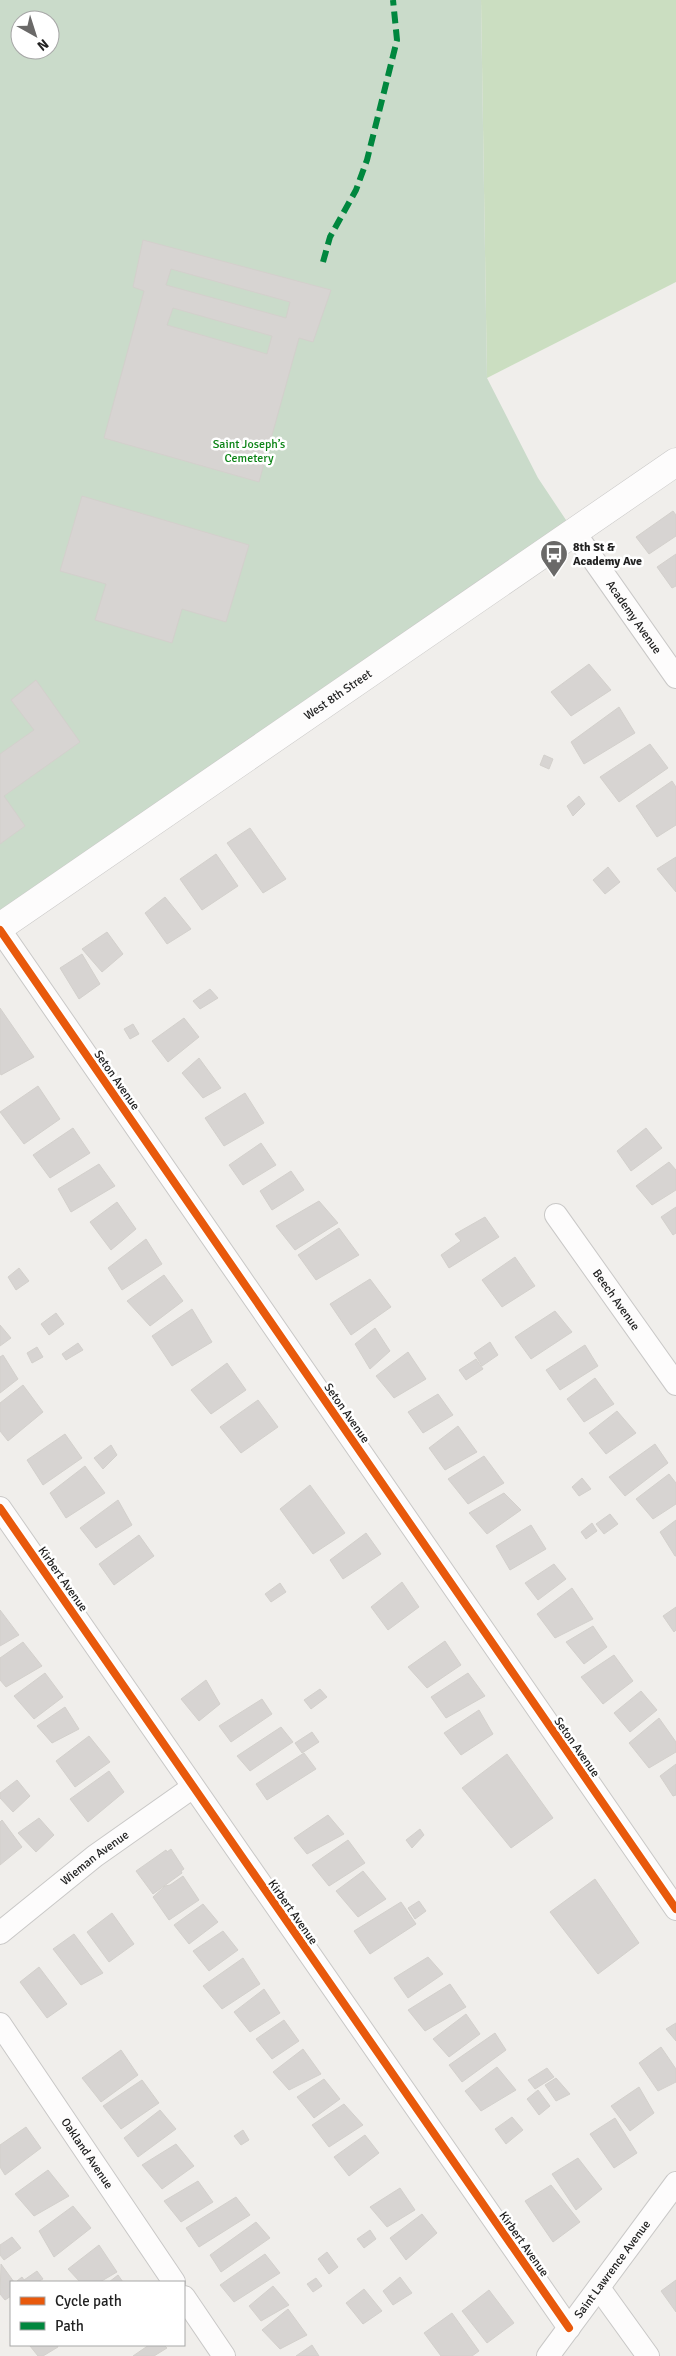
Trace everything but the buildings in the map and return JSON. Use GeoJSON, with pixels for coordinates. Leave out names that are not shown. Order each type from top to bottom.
{"type":"FeatureCollection","features":[{"type":"Feature","properties":{"kind":"street","name":"West 8th Street"},"geometry":{"type":"LineString","coordinates":[[0,929],[676,462]]}},
{"type":"Feature","properties":{"kind":"street","name":"Academy Avenue"},"geometry":{"type":"LineString","coordinates":[[574,532],[676,677]]}},
{"type":"Feature","properties":{"kind":"street","name":"Seton Avenue"},"geometry":{"type":"LineString","coordinates":[[0,929],[676,1909]]}},
{"type":"Feature","properties":{"kind":"street","name":"Beech Avenue"},"geometry":{"type":"LineString","coordinates":[[556,1215],[676,1384]]}},
{"type":"Feature","properties":{"kind":"street","name":"Kirbert Avenue"},"geometry":{"type":"LineString","coordinates":[[0,1508],[569,2328]]}},
{"type":"Feature","properties":{"kind":"street","name":"Wieman Avenue"},"geometry":{"type":"LineString","coordinates":[[0,1933],[95,1856],[193,1787]]}},
{"type":"Feature","properties":{"kind":"street","name":"Oakland Avenue"},"geometry":{"type":"LineString","coordinates":[[0,2024],[173,2281]]}},
{"type":"Feature","properties":{"kind":"street","name":"Saint Lawrence Avenue"},"geometry":{"type":"LineString","coordinates":[[548,2356],[676,2183]]}},
{"type":"Feature","properties":{"kind":"street"},"geometry":{"type":"LineString","coordinates":[[599,2288],[648,2356]]}},
{"type":"Feature","properties":{"kind":"street"},"geometry":{"type":"LineString","coordinates":[[185,2298],[224,2356]]}},
{"type":"Feature","properties":{"kind":"green space","name":"Saint Joseph’s Cemetery"},"geometry":{"type":"Polygon","coordinates":[[[0,0],[481,0],[487,378],[538,478],[574,532],[0,927],[0,0]]]}},
{"type":"Feature","properties":{"kind":"green space"},"geometry":{"type":"Polygon","coordinates":[[[481,0],[676,0],[676,282],[487,378],[481,0]]]}},
{"type":"Feature","properties":{"kind":"marked path"},"geometry":{"type":"LineString","coordinates":[[323,262],[330,237],[356,190],[367,160],[397,40],[393,0]]}},
{"type":"Feature","properties":{"kind":"cycle path"},"geometry":{"type":"LineString","coordinates":[[0,930],[676,1909]]}},
{"type":"Feature","properties":{"kind":"cycle path"},"geometry":{"type":"LineString","coordinates":[[0,1508],[569,2328]]}},
{"type":"Feature","properties":{"kind":"place","name":"8th St & Academy Ave"},"geometry":{"type":"Point","coordinates":[554,578]}}]}
